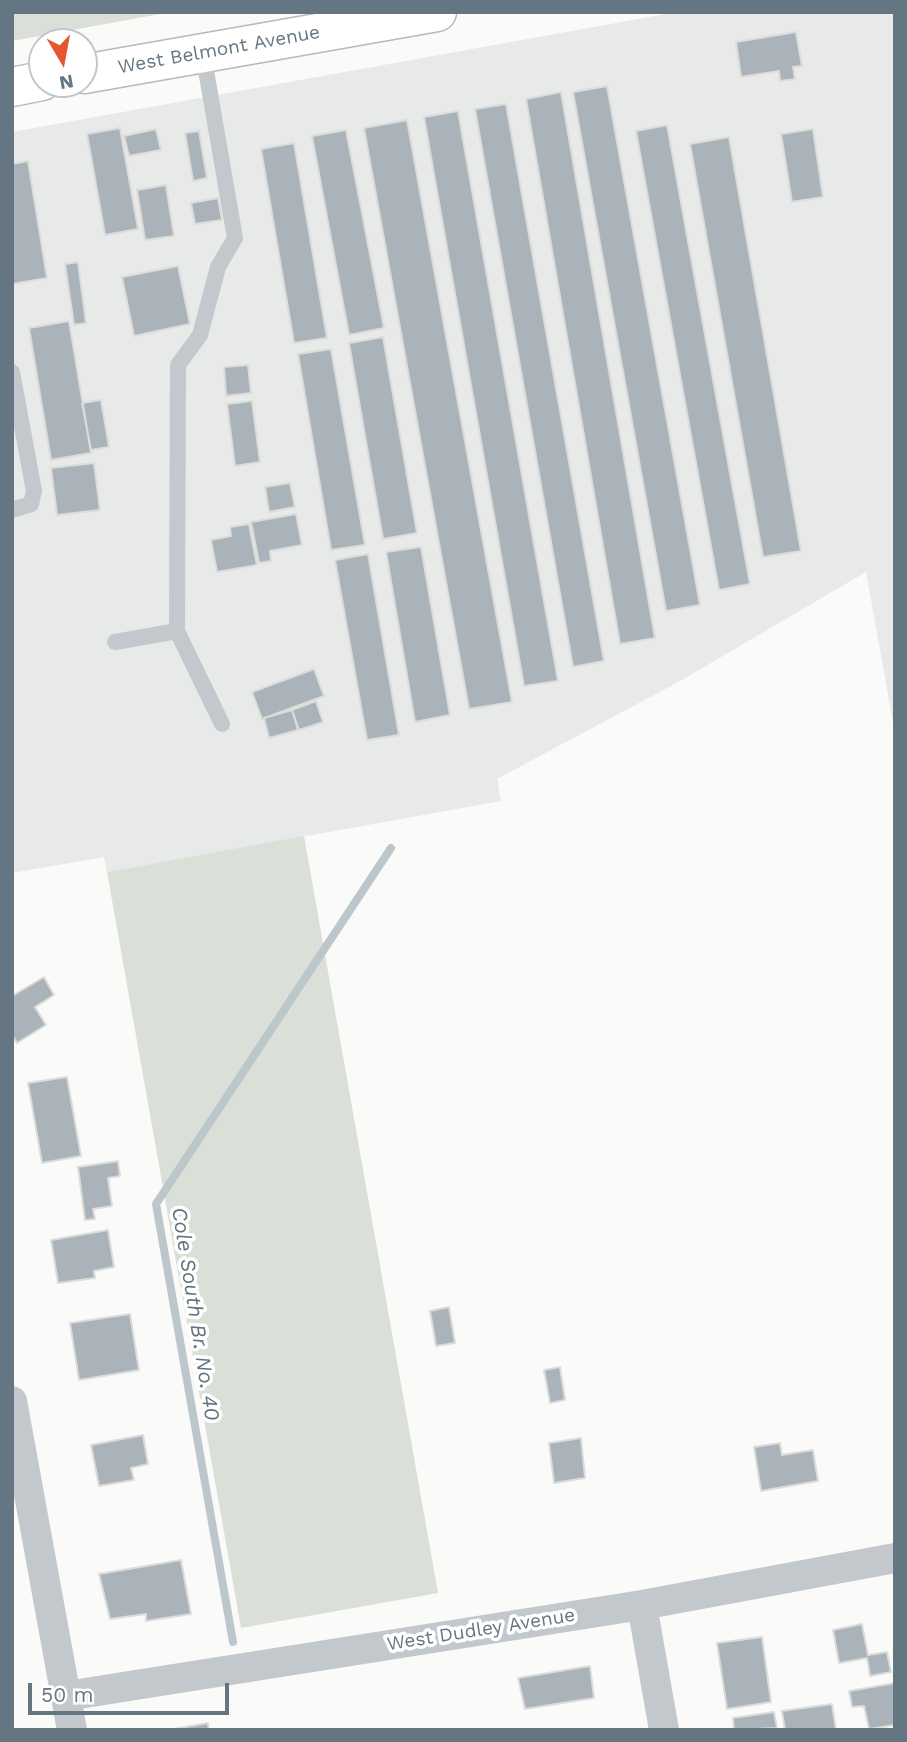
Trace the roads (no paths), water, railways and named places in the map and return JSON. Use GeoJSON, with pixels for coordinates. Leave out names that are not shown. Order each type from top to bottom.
{"type":"FeatureCollection","features":[{"type":"Feature","properties":{"kind":"main road","name":"West Belmont Avenue"},"geometry":{"type":"LineString","coordinates":[[98,72],[203,53],[339,21],[437,12]]}},
{"type":"Feature","properties":{"kind":"street"},"geometry":{"type":"LineString","coordinates":[[12,1401],[72,1730]]}},
{"type":"Feature","properties":{"kind":"street","name":"West Dudley Avenue"},"geometry":{"type":"LineString","coordinates":[[66,1696],[642,1605],[895,1558]]}},
{"type":"Feature","properties":{"kind":"street"},"geometry":{"type":"LineString","coordinates":[[642,1605],[664,1730]]}},
{"type":"Feature","properties":{"kind":"lane"},"geometry":{"type":"LineString","coordinates":[[203,53],[235,238],[218,267],[200,335],[178,365],[177,631],[222,724]]}},
{"type":"Feature","properties":{"kind":"lane"},"geometry":{"type":"LineString","coordinates":[[12,372],[19,450],[33,491],[31,504],[12,510]]}},
{"type":"Feature","properties":{"kind":"lane"},"geometry":{"type":"LineString","coordinates":[[115,642],[177,631]]}},
{"type":"Feature","properties":{"kind":"waterway","name":"Cole South Br. No. 40"},"geometry":{"type":"LineString","coordinates":[[233,1642],[156,1204],[391,848]]}}]}
